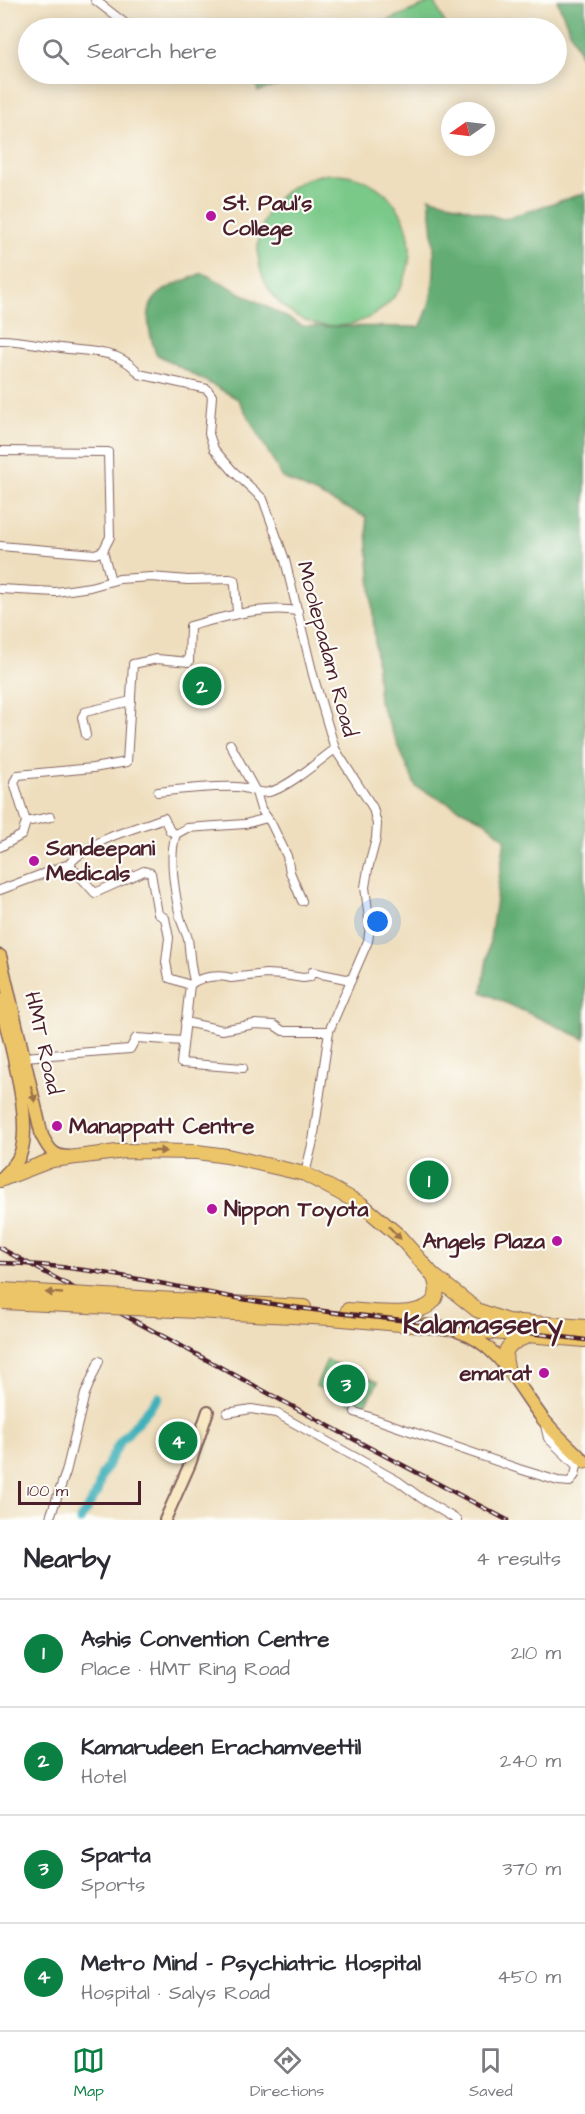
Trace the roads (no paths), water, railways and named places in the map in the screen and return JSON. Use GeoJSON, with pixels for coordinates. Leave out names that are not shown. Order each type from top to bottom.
{"type":"FeatureCollection","features":[{"type":"Feature","properties":{"kind":"highway"},"geometry":{"type":"LineString","coordinates":[[0,1180],[41,1163],[73,1156],[125,1151],[197,1152],[227,1156],[305,1174],[361,1204],[398,1235],[433,1275],[477,1310],[507,1321],[585,1327]]}},
{"type":"Feature","properties":{"kind":"highway"},"geometry":{"type":"LineString","coordinates":[[1,1296],[390,1313],[430,1307],[437,1294],[437,1284],[433,1275]]}},
{"type":"Feature","properties":{"kind":"highway"},"geometry":{"type":"LineString","coordinates":[[220,1307],[585,1340]]}},
{"type":"Feature","properties":{"kind":"highway"},"geometry":{"type":"LineString","coordinates":[[507,1367],[505,1353],[507,1347],[530,1335]]}},
{"type":"Feature","properties":{"kind":"main road","name":"HMT Road"},"geometry":{"type":"LineString","coordinates":[[0,956],[42,1136],[50,1151],[55,1155],[73,1156]]}},
{"type":"Feature","properties":{"kind":"main road","name":"HMT Road"},"geometry":{"type":"LineString","coordinates":[[0,999],[14,1058],[24,1132],[20,1156],[10,1171],[0,1180]]}},
{"type":"Feature","properties":{"kind":"main road"},"geometry":{"type":"LineString","coordinates":[[446,1328],[478,1339],[507,1367],[544,1420],[585,1462]]}},
{"type":"Feature","properties":{"kind":"street"},"geometry":{"type":"LineString","coordinates":[[94,0],[118,18]]}},
{"type":"Feature","properties":{"kind":"street","name":"Moolepadam Road"},"geometry":{"type":"LineString","coordinates":[[0,340],[15,340],[102,353],[122,360],[135,368],[139,375],[207,389],[212,396],[209,434],[214,449],[227,465],[263,499],[285,560],[313,675],[335,749],[373,808],[376,824],[376,839],[365,887],[370,927],[368,941],[342,1005],[334,1016],[328,1031],[313,1141],[305,1174]]}},
{"type":"Feature","properties":{"kind":"street"},"geometry":{"type":"LineString","coordinates":[[0,451],[108,452],[110,537],[103,551],[111,581]]}},
{"type":"Feature","properties":{"kind":"street"},"geometry":{"type":"LineString","coordinates":[[0,546],[95,554],[103,551]]}},
{"type":"Feature","properties":{"kind":"street"},"geometry":{"type":"LineString","coordinates":[[0,589],[56,592],[111,581],[151,577],[188,580],[230,579],[234,580],[235,584],[237,614]]}},
{"type":"Feature","properties":{"kind":"street"},"geometry":{"type":"LineString","coordinates":[[0,847],[21,836],[26,822],[15,782],[18,775],[93,768],[127,762],[133,664],[156,660],[189,662],[190,626],[237,614],[283,609],[298,610]]}},
{"type":"Feature","properties":{"kind":"street"},"geometry":{"type":"LineString","coordinates":[[86,735],[82,717],[85,712],[131,701]]}},
{"type":"Feature","properties":{"kind":"street"},"geometry":{"type":"LineString","coordinates":[[230,744],[256,792],[261,809],[287,856],[290,872],[302,901]]}},
{"type":"Feature","properties":{"kind":"street"},"geometry":{"type":"LineString","coordinates":[[159,792],[223,787],[241,787],[256,792],[273,791],[335,749]]}},
{"type":"Feature","properties":{"kind":"street"},"geometry":{"type":"LineString","coordinates":[[26,822],[50,817]]}},
{"type":"Feature","properties":{"kind":"street"},"geometry":{"type":"LineString","coordinates":[[0,890],[69,864],[106,837],[164,818],[170,831],[176,834]]}},
{"type":"Feature","properties":{"kind":"street"},"geometry":{"type":"LineString","coordinates":[[243,1068],[181,1063],[192,982],[187,938],[175,887],[172,844],[176,834],[187,828],[245,824],[267,818]]}},
{"type":"Feature","properties":{"kind":"street"},"geometry":{"type":"LineString","coordinates":[[69,864],[95,892],[144,871],[151,873],[158,914],[165,918],[169,938],[166,962],[169,978],[192,982],[225,976],[231,978],[266,974],[303,978],[310,976],[312,972],[351,980]]}},
{"type":"Feature","properties":{"kind":"street"},"geometry":{"type":"LineString","coordinates":[[186,1022],[222,1030],[255,1024],[274,1025],[283,1031],[328,1031]]}},
{"type":"Feature","properties":{"kind":"street"},"geometry":{"type":"LineString","coordinates":[[24,1057],[130,1049],[136,1038],[183,1041]]}},
{"type":"Feature","properties":{"kind":"street"},"geometry":{"type":"LineString","coordinates":[[49,1520],[66,1472],[85,1394],[99,1361]]}},
{"type":"Feature","properties":{"kind":"street"},"geometry":{"type":"LineString","coordinates":[[227,1413],[251,1409],[276,1413],[398,1482],[457,1520]]}},
{"type":"Feature","properties":{"kind":"street"},"geometry":{"type":"LineString","coordinates":[[165,1520],[190,1464],[208,1411]]}},
{"type":"Feature","properties":{"kind":"street"},"geometry":{"type":"LineString","coordinates":[[355,1412],[519,1469],[570,1482],[577,1466],[548,1438],[544,1420]]}},
{"type":"Feature","properties":{"kind":"waterway"},"geometry":{"type":"LineString","coordinates":[[80,1520],[97,1493],[101,1477],[120,1442],[159,1397]]}},
{"type":"Feature","properties":{"kind":"railway"},"geometry":{"type":"LineString","coordinates":[[0,1248],[507,1520]]}},
{"type":"Feature","properties":{"kind":"railway"},"geometry":{"type":"LineString","coordinates":[[0,1263],[33,1264],[98,1272],[301,1308],[585,1340]]}},
{"type":"Feature","properties":{"kind":"place","name":"St. Paul's College"},"geometry":{"type":"Point","coordinates":[211,216]}},
{"type":"Feature","properties":{"kind":"place","name":"Kamarudeen Erachamveettil"},"geometry":{"type":"Point","coordinates":[202,686]}},
{"type":"Feature","properties":{"kind":"place","name":"Sandeepani Medicals"},"geometry":{"type":"Point","coordinates":[34,861]}},
{"type":"Feature","properties":{"kind":"place","name":"Manappatt Centre"},"geometry":{"type":"Point","coordinates":[57,1126]}},
{"type":"Feature","properties":{"kind":"place","name":"Ashis Convention Centre"},"geometry":{"type":"Point","coordinates":[429,1180]}},
{"type":"Feature","properties":{"kind":"place","name":"Nippon Toyota"},"geometry":{"type":"Point","coordinates":[212,1209]}},
{"type":"Feature","properties":{"kind":"place","name":"Angels Plaza"},"geometry":{"type":"Point","coordinates":[557,1241]}},
{"type":"Feature","properties":{"kind":"place","name":"emarat"},"geometry":{"type":"Point","coordinates":[544,1373]}},
{"type":"Feature","properties":{"kind":"place","name":"Sparta"},"geometry":{"type":"Point","coordinates":[346,1384]}},
{"type":"Feature","properties":{"kind":"place","name":"Metro Mind - Psychiatric Hospital"},"geometry":{"type":"Point","coordinates":[178,1441]}},
{"type":"Feature","properties":{"kind":"district","name":"Kalamassery"},"geometry":{"type":"Point","coordinates":[483,1324]}}]}
